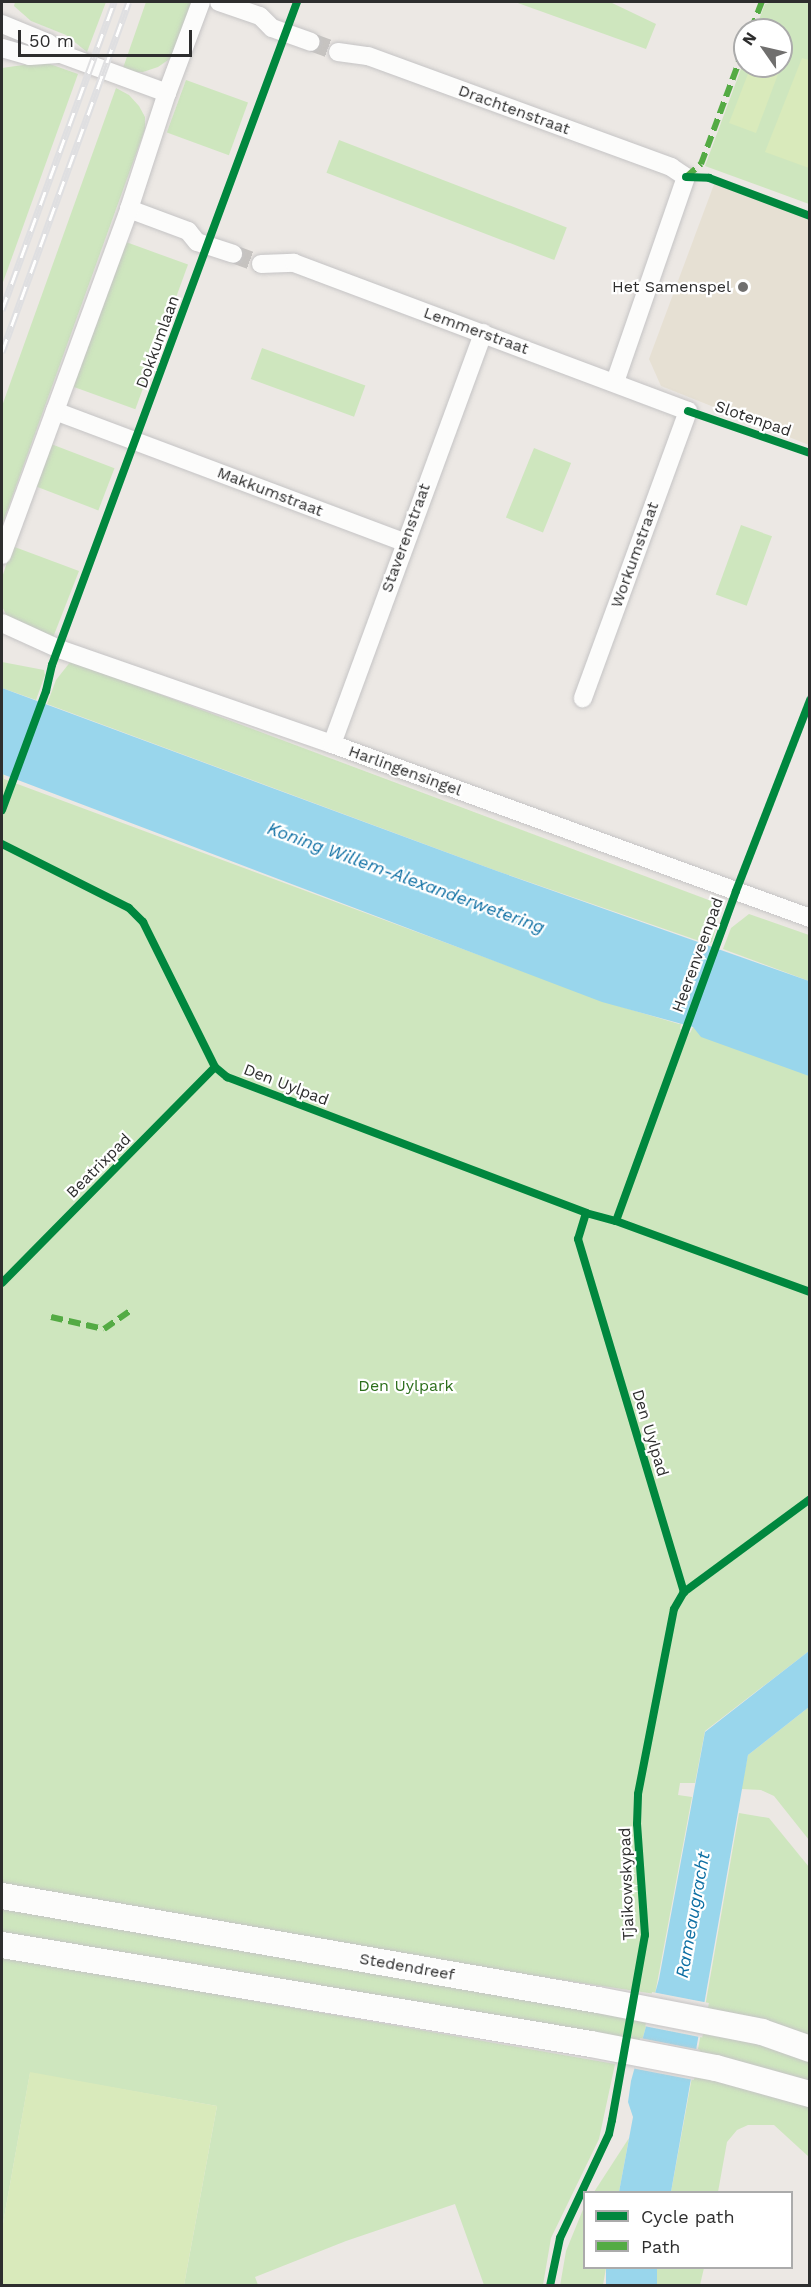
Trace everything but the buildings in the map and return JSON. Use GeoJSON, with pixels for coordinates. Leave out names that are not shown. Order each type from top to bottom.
{"type":"FeatureCollection","features":[{"type":"Feature","properties":{"kind":"main road","name":"Stedendreef"},"geometry":{"type":"LineString","coordinates":[[2,1896],[598,2000],[762,2032],[810,2049]]}},
{"type":"Feature","properties":{"kind":"main road"},"geometry":{"type":"LineString","coordinates":[[2,1946],[591,2044],[716,2068],[810,2094]]}},
{"type":"Feature","properties":{"kind":"street"},"geometry":{"type":"LineString","coordinates":[[2,555],[129,209],[167,93],[201,2]]}},
{"type":"Feature","properties":{"kind":"street"},"geometry":{"type":"LineString","coordinates":[[219,2],[260,16],[272,28],[311,42]]}},
{"type":"Feature","properties":{"kind":"street"},"geometry":{"type":"LineString","coordinates":[[2,24],[48,43],[62,54],[167,93]]}},
{"type":"Feature","properties":{"kind":"street"},"geometry":{"type":"LineString","coordinates":[[2,48],[30,56],[62,54]]}},
{"type":"Feature","properties":{"kind":"street","name":"Drachtenstraat"},"geometry":{"type":"LineString","coordinates":[[338,52],[368,56],[671,167],[686,177],[615,382]]}},
{"type":"Feature","properties":{"kind":"street"},"geometry":{"type":"LineString","coordinates":[[129,209],[188,231],[197,242],[233,254]]}},
{"type":"Feature","properties":{"kind":"street","name":"Lemmerstraat"},"geometry":{"type":"LineString","coordinates":[[261,264],[294,263],[688,411]]}},
{"type":"Feature","properties":{"kind":"street","name":"Staverenstraat"},"geometry":{"type":"LineString","coordinates":[[332,744],[404,542],[483,333]]}},
{"type":"Feature","properties":{"kind":"street","name":"Makkumstraat"},"geometry":{"type":"LineString","coordinates":[[55,411],[404,542]]}},
{"type":"Feature","properties":{"kind":"street","name":"Workumstraat"},"geometry":{"type":"LineString","coordinates":[[583,698],[688,411]]}},
{"type":"Feature","properties":{"kind":"street","name":"Harlingensingel"},"geometry":{"type":"LineString","coordinates":[[2,623],[59,649],[332,744],[810,918]]}},
{"type":"Feature","properties":{"kind":"shaded area","name":"Het Samenspel"},"geometry":{"type":"Polygon","coordinates":[[[716,179],[809,214],[809,445],[661,386],[649,359],[716,179]]]}},
{"type":"Feature","properties":{"kind":"green space"},"geometry":{"type":"Polygon","coordinates":[[[15,2],[106,2],[87,52],[66,35],[31,21],[14,6],[15,2]]]}},
{"type":"Feature","properties":{"kind":"green space"},"geometry":{"type":"Polygon","coordinates":[[[146,2],[195,2],[171,58],[158,67],[143,72],[133,72],[123,68],[146,2]]]}},
{"type":"Feature","properties":{"kind":"green space"},"geometry":{"type":"Polygon","coordinates":[[[515,2],[610,2],[656,24],[646,49],[515,2]]]}},
{"type":"Feature","properties":{"kind":"green space"},"geometry":{"type":"Polygon","coordinates":[[[809,2],[809,204],[705,166],[738,78],[793,78],[793,18],[760,18],[765,4],[809,2]]]}},
{"type":"Feature","properties":{"kind":"green space"},"geometry":{"type":"Polygon","coordinates":[[[802,58],[809,60],[809,168],[765,152],[802,58]]]}},
{"type":"Feature","properties":{"kind":"green space"},"geometry":{"type":"Polygon","coordinates":[[[44,62],[78,74],[2,285],[2,68],[44,62]]]}},
{"type":"Feature","properties":{"kind":"green space"},"geometry":{"type":"Polygon","coordinates":[[[746,78],[777,78],[756,133],[729,123],[746,78]]]}},
{"type":"Feature","properties":{"kind":"green space"},"geometry":{"type":"Polygon","coordinates":[[[186,80],[248,103],[229,155],[167,133],[186,80]]]}},
{"type":"Feature","properties":{"kind":"green space"},"geometry":{"type":"Polygon","coordinates":[[[116,88],[129,95],[139,106],[145,117],[145,129],[2,525],[2,406],[116,88]]]}},
{"type":"Feature","properties":{"kind":"green space"},"geometry":{"type":"Polygon","coordinates":[[[339,140],[567,227],[554,260],[326,173],[339,140]]]}},
{"type":"Feature","properties":{"kind":"green space"},"geometry":{"type":"Polygon","coordinates":[[[126,242],[188,265],[135,409],[73,387],[126,242]]]}},
{"type":"Feature","properties":{"kind":"green space"},"geometry":{"type":"Polygon","coordinates":[[[262,348],[365,386],[354,417],[251,379],[262,348]]]}},
{"type":"Feature","properties":{"kind":"green space"},"geometry":{"type":"Polygon","coordinates":[[[51,444],[114,468],[98,510],[35,486],[51,444]]]}},
{"type":"Feature","properties":{"kind":"green space"},"geometry":{"type":"Polygon","coordinates":[[[534,448],[571,463],[543,533],[506,518],[534,448]]]}},
{"type":"Feature","properties":{"kind":"green space"},"geometry":{"type":"Polygon","coordinates":[[[741,525],[772,536],[747,606],[716,595],[741,525]]]}},
{"type":"Feature","properties":{"kind":"green space"},"geometry":{"type":"Polygon","coordinates":[[[12,546],[79,571],[52,640],[9,621],[2,606],[2,578],[12,546]]]}},
{"type":"Feature","properties":{"kind":"green space"},"geometry":{"type":"Polygon","coordinates":[[[71,661],[722,905],[712,942],[708,944],[497,871],[47,704],[56,680],[71,661]]]}},
{"type":"Feature","properties":{"kind":"green space"},"geometry":{"type":"Polygon","coordinates":[[[2,662],[44,670],[45,675],[36,700],[2,688],[2,662]]]}},
{"type":"Feature","properties":{"kind":"green space","name":"Den Uylpark"},"geometry":{"type":"Polygon","coordinates":[[[2,774],[4,774],[4,779],[612,1004],[681,1023],[680,1029],[690,1033],[693,1027],[809,1074],[809,1651],[705,1731],[695,1783],[680,1783],[678,1795],[692,1797],[655,1994],[372,1951],[2,1888],[2,774]]]}},
{"type":"Feature","properties":{"kind":"green space"},"geometry":{"type":"Polygon","coordinates":[[[749,914],[809,935],[809,981],[723,949],[731,928],[749,914]]]}},
{"type":"Feature","properties":{"kind":"green space"},"geometry":{"type":"Polygon","coordinates":[[[809,1707],[809,1840],[774,1796],[761,1790],[741,1789],[748,1755],[809,1707]]]}},
{"type":"Feature","properties":{"kind":"green space"},"geometry":{"type":"Polygon","coordinates":[[[739,1813],[769,1818],[809,1867],[809,2039],[705,2007],[739,1813]]]}},
{"type":"Feature","properties":{"kind":"green space"},"geometry":{"type":"Polygon","coordinates":[[[2,1909],[649,2016],[641,2044],[2,1934],[2,1909]]]}},
{"type":"Feature","properties":{"kind":"green space"},"geometry":{"type":"Polygon","coordinates":[[[2,1957],[615,2064],[599,2139],[551,2238],[543,2285],[484,2285],[455,2204],[346,2241],[255,2277],[258,2285],[184,2285],[217,2106],[30,2073],[2,2229],[2,1957]]]}},
{"type":"Feature","properties":{"kind":"green space"},"geometry":{"type":"Polygon","coordinates":[[[702,2028],[748,2039],[809,2060],[809,2085],[697,2054],[702,2028]]]}},
{"type":"Feature","properties":{"kind":"green space"},"geometry":{"type":"Polygon","coordinates":[[[30,2072],[217,2106],[184,2285],[2,2285],[2,2229],[30,2072]]]}},
{"type":"Feature","properties":{"kind":"green space"},"geometry":{"type":"Polygon","coordinates":[[[692,2077],[725,2082],[809,2106],[809,2157],[774,2125],[748,2125],[737,2130],[727,2142],[718,2191],[671,2191],[692,2077]]]}},
{"type":"Feature","properties":{"kind":"green space"},"geometry":{"type":"Polygon","coordinates":[[[629,2138],[619,2191],[595,2191],[629,2138]]]}},
{"type":"Feature","properties":{"kind":"green space"},"geometry":{"type":"Polygon","coordinates":[[[583,2209],[583,2269],[606,2269],[603,2285],[560,2286],[566,2251],[583,2209]]]}},
{"type":"Feature","properties":{"kind":"green space"},"geometry":{"type":"Polygon","coordinates":[[[657,2269],[704,2269],[700,2285],[654,2286],[657,2269]]]}},
{"type":"Feature","properties":{"kind":"water","name":"Koning Willem-Alexanderwetering"},"geometry":{"type":"Polygon","coordinates":[[[2,688],[497,871],[809,981],[809,1076],[701,1037],[693,1027],[602,1002],[2,774],[2,688]]]}},
{"type":"Feature","properties":{"kind":"water","name":"Rameaugracht"},"geometry":{"type":"Polygon","coordinates":[[[809,1651],[809,1707],[748,1755],[671,2191],[619,2191],[633,2117],[628,2102],[631,2081],[659,1979],[705,1732],[809,1651]]]}},
{"type":"Feature","properties":{"kind":"water"},"geometry":{"type":"Polygon","coordinates":[[[606,2269],[657,2269],[657,2285],[606,2285],[606,2269]]]}},
{"type":"Feature","properties":{"kind":"pier"},"geometry":{"type":"Polygon","coordinates":[[[652,1992],[709,2003],[702,2037],[645,2026],[652,1992]]]}},
{"type":"Feature","properties":{"kind":"pier"},"geometry":{"type":"Polygon","coordinates":[[[640,2038],[700,2050],[694,2080],[634,2068],[640,2038]]]}},
{"type":"Feature","properties":{"kind":"tunnel"},"geometry":{"type":"LineString","coordinates":[[311,42],[338,52]]}},
{"type":"Feature","properties":{"kind":"tunnel"},"geometry":{"type":"LineString","coordinates":[[233,254],[261,264]]}},
{"type":"Feature","properties":{"kind":"railway"},"geometry":{"type":"LineString","coordinates":[[2,310],[114,2]]}},
{"type":"Feature","properties":{"kind":"railway"},"geometry":{"type":"LineString","coordinates":[[2,352],[129,2]]}},
{"type":"Feature","properties":{"kind":"marked path"},"geometry":{"type":"LineString","coordinates":[[756,18],[762,2]]}},
{"type":"Feature","properties":{"kind":"marked path"},"geometry":{"type":"LineString","coordinates":[[686,177],[701,164],[733,78]]}},
{"type":"Feature","properties":{"kind":"marked path"},"geometry":{"type":"LineString","coordinates":[[51,1317],[104,1329],[133,1309]]}},
{"type":"Feature","properties":{"kind":"cycle path","name":"Dokkumlaan"},"geometry":{"type":"LineString","coordinates":[[2,810],[46,691],[52,665],[297,2]]}},
{"type":"Feature","properties":{"kind":"cycle path"},"geometry":{"type":"LineString","coordinates":[[686,177],[709,178],[810,216]]}},
{"type":"Feature","properties":{"kind":"cycle path","name":"Slotenpad"},"geometry":{"type":"LineString","coordinates":[[688,411],[810,453]]}},
{"type":"Feature","properties":{"kind":"cycle path","name":"Heerenveenpad"},"geometry":{"type":"LineString","coordinates":[[616,1221],[736,891],[810,700]]}},
{"type":"Feature","properties":{"kind":"cycle path","name":"Den Uylpad"},"geometry":{"type":"LineString","coordinates":[[2,844],[129,908],[143,922],[215,1067],[227,1077],[586,1213],[616,1221],[810,1292]]}},
{"type":"Feature","properties":{"kind":"cycle path","name":"Beatrixpad"},"geometry":{"type":"LineString","coordinates":[[2,1283],[215,1067]]}},
{"type":"Feature","properties":{"kind":"cycle path","name":"Den Uylpad"},"geometry":{"type":"LineString","coordinates":[[586,1213],[578,1239],[684,1592]]}},
{"type":"Feature","properties":{"kind":"cycle path","name":"Tjaikowskypad"},"geometry":{"type":"LineString","coordinates":[[550,2286],[560,2238],[609,2134],[612,2120],[645,1935],[637,1824],[638,1794],[674,1609],[684,1592],[810,1499]]}},
{"type":"Feature","properties":{"kind":"place","name":"Het Samenspel"},"geometry":{"type":"Point","coordinates":[743,287]}}]}
